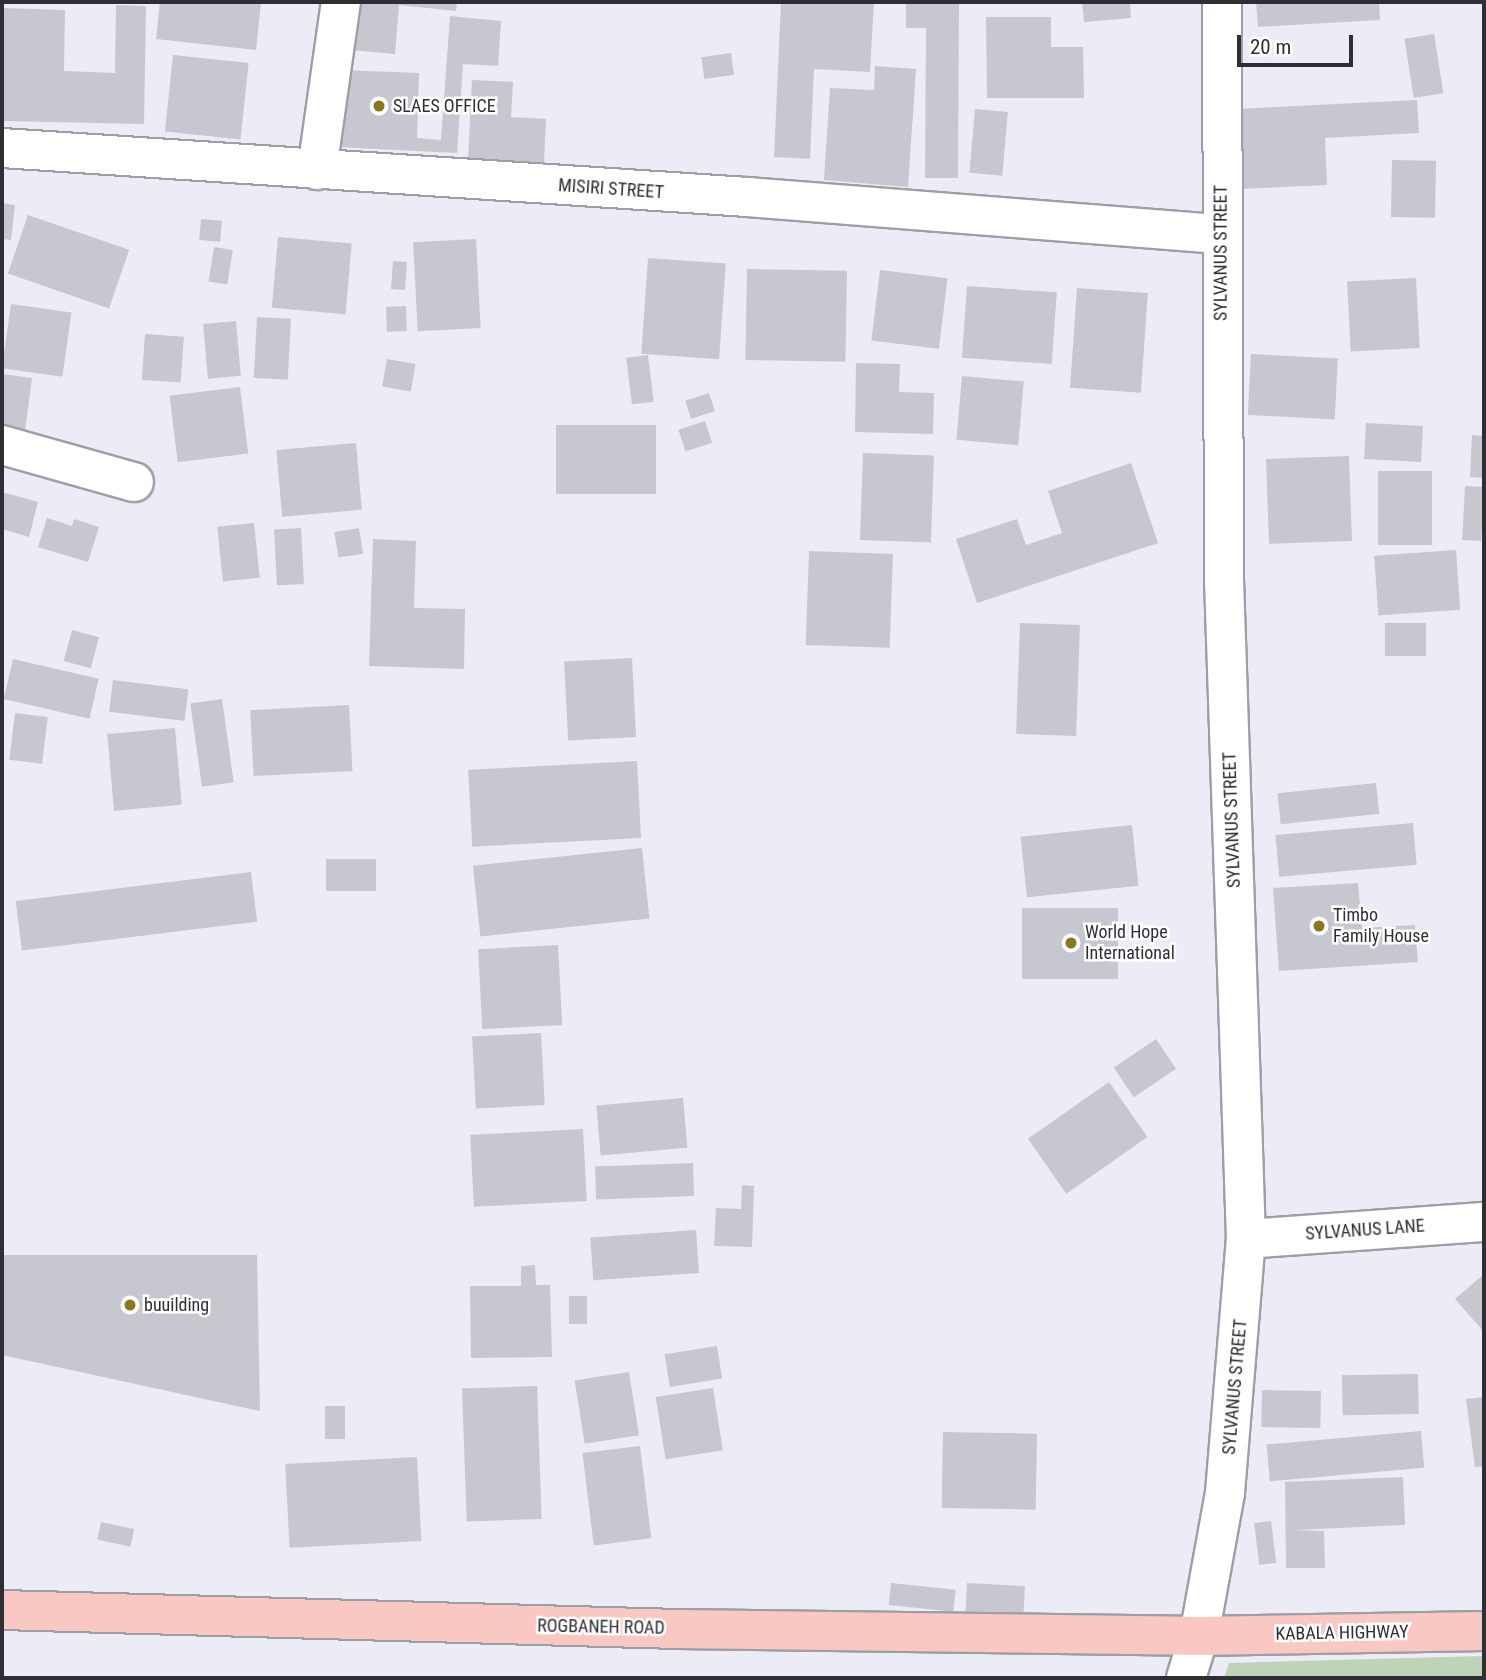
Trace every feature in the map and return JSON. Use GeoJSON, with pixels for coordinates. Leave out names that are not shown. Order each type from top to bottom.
{"type":"FeatureCollection","features":[{"type":"Feature","properties":{"kind":"main road","name":"ROGBANEH ROAD"},"geometry":{"type":"LineString","coordinates":[[2,1610],[679,1629],[1199,1636]]}},
{"type":"Feature","properties":{"kind":"main road","name":"KABALA HIGHWAY"},"geometry":{"type":"LineString","coordinates":[[1199,1636],[1484,1631]]}},
{"type":"Feature","properties":{"kind":"street"},"geometry":{"type":"LineString","coordinates":[[317,170],[341,2]]}},
{"type":"Feature","properties":{"kind":"street","name":"SYLVANUS STREET"},"geometry":{"type":"LineString","coordinates":[[1186,1678],[1199,1636],[1225,1493],[1246,1239],[1224,594],[1220,234],[1222,2]]}},
{"type":"Feature","properties":{"kind":"street","name":"MISIRI STREET"},"geometry":{"type":"LineString","coordinates":[[2,148],[747,197],[1220,234]]}},
{"type":"Feature","properties":{"kind":"street"},"geometry":{"type":"LineString","coordinates":[[2,445],[134,482]]}},
{"type":"Feature","properties":{"kind":"street","name":"SYLVANUS LANE"},"geometry":{"type":"LineString","coordinates":[[1246,1239],[1484,1222]]}},
{"type":"Feature","properties":{"kind":"green space"},"geometry":{"type":"Polygon","coordinates":[[[1484,1656],[1484,1678],[1224,1678],[1229,1663],[1484,1656]]]}},
{"type":"Feature","properties":{"kind":"building"},"geometry":{"type":"Polygon","coordinates":[[[160,2],[261,2],[256,50],[156,39],[160,2]]]}},
{"type":"Feature","properties":{"kind":"building"},"geometry":{"type":"Polygon","coordinates":[[[356,2],[457,2],[456,11],[399,5],[395,54],[351,50],[356,2]]]}},
{"type":"Feature","properties":{"kind":"building"},"geometry":{"type":"Polygon","coordinates":[[[781,2],[874,2],[870,72],[814,69],[810,159],[774,157],[781,2]]]}},
{"type":"Feature","properties":{"kind":"building"},"geometry":{"type":"Polygon","coordinates":[[[906,2],[959,2],[958,178],[925,178],[926,28],[906,28],[906,2]]]}},
{"type":"Feature","properties":{"kind":"building"},"geometry":{"type":"Polygon","coordinates":[[[1082,2],[1130,2],[1131,18],[1084,22],[1082,2]]]}},
{"type":"Feature","properties":{"kind":"building"},"geometry":{"type":"Polygon","coordinates":[[[1256,2],[1379,2],[1380,20],[1258,27],[1256,2]]]}},
{"type":"Feature","properties":{"kind":"building"},"geometry":{"type":"Polygon","coordinates":[[[116,5],[146,6],[144,124],[2,121],[2,8],[65,10],[64,71],[115,73],[116,5]]]}},
{"type":"Feature","properties":{"kind":"building"},"geometry":{"type":"Polygon","coordinates":[[[450,16],[501,21],[498,66],[463,64],[457,153],[338,147],[340,70],[419,73],[417,138],[441,140],[450,16]]]}},
{"type":"Feature","properties":{"kind":"building"},"geometry":{"type":"Polygon","coordinates":[[[986,17],[1051,17],[1051,47],[1083,47],[1084,98],[987,98],[986,17]]]}},
{"type":"Feature","properties":{"kind":"building"},"geometry":{"type":"Polygon","coordinates":[[[1434,34],[1443,93],[1414,98],[1404,39],[1434,34]]]}},
{"type":"Feature","properties":{"kind":"building"},"geometry":{"type":"Polygon","coordinates":[[[731,53],[734,75],[704,79],[701,57],[731,53]]]}},
{"type":"Feature","properties":{"kind":"building"},"geometry":{"type":"Polygon","coordinates":[[[173,55],[249,63],[241,140],[165,132],[173,55]]]}},
{"type":"Feature","properties":{"kind":"building"},"geometry":{"type":"Polygon","coordinates":[[[875,66],[916,69],[908,187],[824,180],[830,88],[874,90],[875,66]]]}},
{"type":"Feature","properties":{"kind":"building"},"geometry":{"type":"Polygon","coordinates":[[[472,80],[513,82],[511,117],[546,119],[544,163],[468,159],[472,80]]]}},
{"type":"Feature","properties":{"kind":"building"},"geometry":{"type":"Polygon","coordinates":[[[1417,100],[1419,133],[1325,138],[1327,185],[1240,189],[1235,109],[1417,100]]]}},
{"type":"Feature","properties":{"kind":"building"},"geometry":{"type":"Polygon","coordinates":[[[975,109],[1008,112],[1002,176],[969,173],[975,109]]]}},
{"type":"Feature","properties":{"kind":"building"},"geometry":{"type":"Polygon","coordinates":[[[1392,160],[1436,161],[1435,218],[1391,217],[1392,160]]]}},
{"type":"Feature","properties":{"kind":"building"},"geometry":{"type":"Polygon","coordinates":[[[2,203],[15,205],[11,240],[2,239],[2,203]]]}},
{"type":"Feature","properties":{"kind":"building"},"geometry":{"type":"Polygon","coordinates":[[[28,215],[129,250],[109,308],[8,274],[28,215]]]}},
{"type":"Feature","properties":{"kind":"building"},"geometry":{"type":"Polygon","coordinates":[[[201,219],[222,221],[220,242],[199,240],[201,219]]]}},
{"type":"Feature","properties":{"kind":"building"},"geometry":{"type":"Polygon","coordinates":[[[278,237],[352,243],[346,314],[272,308],[278,237]]]}},
{"type":"Feature","properties":{"kind":"building"},"geometry":{"type":"Polygon","coordinates":[[[476,239],[481,328],[418,331],[413,242],[476,239]]]}},
{"type":"Feature","properties":{"kind":"building"},"geometry":{"type":"Polygon","coordinates":[[[214,247],[233,250],[227,285],[209,282],[214,247]]]}},
{"type":"Feature","properties":{"kind":"building"},"geometry":{"type":"Polygon","coordinates":[[[648,258],[726,263],[719,359],[641,354],[648,258]]]}},
{"type":"Feature","properties":{"kind":"building"},"geometry":{"type":"Polygon","coordinates":[[[393,261],[407,262],[405,290],[391,289],[393,261]]]}},
{"type":"Feature","properties":{"kind":"building"},"geometry":{"type":"Polygon","coordinates":[[[747,269],[847,271],[845,362],[745,360],[747,269]]]}},
{"type":"Feature","properties":{"kind":"building"},"geometry":{"type":"Polygon","coordinates":[[[880,270],[947,278],[939,349],[871,340],[880,270]]]}},
{"type":"Feature","properties":{"kind":"building"},"geometry":{"type":"Polygon","coordinates":[[[1416,278],[1420,348],[1351,352],[1347,282],[1416,278]]]}},
{"type":"Feature","properties":{"kind":"building"},"geometry":{"type":"Polygon","coordinates":[[[967,286],[1057,292],[1052,364],[962,358],[967,286]]]}},
{"type":"Feature","properties":{"kind":"building"},"geometry":{"type":"Polygon","coordinates":[[[1077,288],[1148,293],[1141,393],[1070,388],[1077,288]]]}},
{"type":"Feature","properties":{"kind":"building"},"geometry":{"type":"Polygon","coordinates":[[[11,304],[71,312],[62,377],[2,368],[11,304]]]}},
{"type":"Feature","properties":{"kind":"building"},"geometry":{"type":"Polygon","coordinates":[[[406,306],[407,331],[387,332],[386,307],[406,306]]]}},
{"type":"Feature","properties":{"kind":"building"},"geometry":{"type":"Polygon","coordinates":[[[257,317],[291,319],[288,380],[254,378],[257,317]]]}},
{"type":"Feature","properties":{"kind":"building"},"geometry":{"type":"Polygon","coordinates":[[[236,321],[241,376],[208,379],[203,324],[236,321]]]}},
{"type":"Feature","properties":{"kind":"building"},"geometry":{"type":"Polygon","coordinates":[[[145,334],[184,337],[181,383],[142,380],[145,334]]]}},
{"type":"Feature","properties":{"kind":"building"},"geometry":{"type":"Polygon","coordinates":[[[1251,354],[1338,359],[1335,419],[1248,415],[1251,354]]]}},
{"type":"Feature","properties":{"kind":"building"},"geometry":{"type":"Polygon","coordinates":[[[648,355],[654,402],[632,404],[626,358],[648,355]]]}},
{"type":"Feature","properties":{"kind":"building"},"geometry":{"type":"Polygon","coordinates":[[[387,359],[416,364],[411,392],[382,387],[387,359]]]}},
{"type":"Feature","properties":{"kind":"building"},"geometry":{"type":"Polygon","coordinates":[[[856,363],[900,364],[899,392],[934,393],[933,434],[855,432],[856,363]]]}},
{"type":"Feature","properties":{"kind":"building"},"geometry":{"type":"Polygon","coordinates":[[[2,374],[32,378],[25,431],[2,428],[2,374]]]}},
{"type":"Feature","properties":{"kind":"building"},"geometry":{"type":"Polygon","coordinates":[[[962,376],[1024,381],[1018,445],[956,440],[962,376]]]}},
{"type":"Feature","properties":{"kind":"building"},"geometry":{"type":"Polygon","coordinates":[[[240,387],[248,454],[178,462],[170,396],[240,387]]]}},
{"type":"Feature","properties":{"kind":"building"},"geometry":{"type":"Polygon","coordinates":[[[709,393],[715,411],[691,419],[685,401],[709,393]]]}},
{"type":"Feature","properties":{"kind":"building"},"geometry":{"type":"Polygon","coordinates":[[[705,421],[712,443],[685,452],[678,430],[705,421]]]}},
{"type":"Feature","properties":{"kind":"building"},"geometry":{"type":"Polygon","coordinates":[[[1366,423],[1423,426],[1421,462],[1364,459],[1366,423]]]}},
{"type":"Feature","properties":{"kind":"building"},"geometry":{"type":"Polygon","coordinates":[[[556,425],[656,425],[656,494],[556,494],[556,425]]]}},
{"type":"Feature","properties":{"kind":"building"},"geometry":{"type":"Polygon","coordinates":[[[1472,435],[1484,436],[1484,478],[1470,477],[1472,435]]]}},
{"type":"Feature","properties":{"kind":"building"},"geometry":{"type":"Polygon","coordinates":[[[356,443],[362,510],[282,517],[276,450],[356,443]]]}},
{"type":"Feature","properties":{"kind":"building"},"geometry":{"type":"Polygon","coordinates":[[[863,453],[934,455],[931,542],[860,540],[863,453]]]}},
{"type":"Feature","properties":{"kind":"building"},"geometry":{"type":"Polygon","coordinates":[[[1349,456],[1352,541],[1269,544],[1266,459],[1349,456]]]}},
{"type":"Feature","properties":{"kind":"building"},"geometry":{"type":"Polygon","coordinates":[[[1131,463],[1158,543],[977,603],[956,539],[1017,519],[1026,545],[1062,533],[1048,491],[1131,463]]]}},
{"type":"Feature","properties":{"kind":"building"},"geometry":{"type":"Polygon","coordinates":[[[1378,471],[1432,471],[1432,545],[1378,545],[1378,471]]]}},
{"type":"Feature","properties":{"kind":"building"},"geometry":{"type":"Polygon","coordinates":[[[1465,486],[1484,487],[1481,541],[1462,540],[1465,486]]]}},
{"type":"Feature","properties":{"kind":"building"},"geometry":{"type":"Polygon","coordinates":[[[2,492],[38,502],[29,537],[2,529],[2,492]]]}},
{"type":"Feature","properties":{"kind":"building"},"geometry":{"type":"Polygon","coordinates":[[[47,518],[72,526],[74,519],[99,527],[88,562],[38,547],[47,518]]]}},
{"type":"Feature","properties":{"kind":"building"},"geometry":{"type":"Polygon","coordinates":[[[254,523],[260,578],[223,582],[217,527],[254,523]]]}},
{"type":"Feature","properties":{"kind":"building"},"geometry":{"type":"Polygon","coordinates":[[[301,528],[304,584],[277,585],[274,529],[301,528]]]}},
{"type":"Feature","properties":{"kind":"building"},"geometry":{"type":"Polygon","coordinates":[[[359,528],[363,554],[338,558],[334,532],[359,528]]]}},
{"type":"Feature","properties":{"kind":"building"},"geometry":{"type":"Polygon","coordinates":[[[373,539],[416,541],[414,608],[465,609],[464,669],[369,666],[373,539]]]}},
{"type":"Feature","properties":{"kind":"building"},"geometry":{"type":"Polygon","coordinates":[[[1456,550],[1460,610],[1378,616],[1374,556],[1456,550]]]}},
{"type":"Feature","properties":{"kind":"building"},"geometry":{"type":"Polygon","coordinates":[[[809,551],[893,554],[890,648],[806,645],[809,551]]]}},
{"type":"Feature","properties":{"kind":"building"},"geometry":{"type":"Polygon","coordinates":[[[1020,623],[1080,625],[1076,736],[1016,734],[1020,623]]]}},
{"type":"Feature","properties":{"kind":"building"},"geometry":{"type":"Polygon","coordinates":[[[1385,623],[1426,623],[1426,656],[1385,656],[1385,623]]]}},
{"type":"Feature","properties":{"kind":"building"},"geometry":{"type":"Polygon","coordinates":[[[72,630],[99,637],[91,668],[64,661],[72,630]]]}},
{"type":"Feature","properties":{"kind":"building"},"geometry":{"type":"Polygon","coordinates":[[[632,658],[636,737],[568,740],[564,662],[632,658]]]}},
{"type":"Feature","properties":{"kind":"building"},"geometry":{"type":"Polygon","coordinates":[[[13,659],[99,679],[90,719],[4,699],[13,659]]]}},
{"type":"Feature","properties":{"kind":"building"},"geometry":{"type":"Polygon","coordinates":[[[113,680],[188,689],[185,721],[109,712],[113,680]]]}},
{"type":"Feature","properties":{"kind":"building"},"geometry":{"type":"Polygon","coordinates":[[[222,699],[234,782],[202,787],[190,703],[222,699]]]}},
{"type":"Feature","properties":{"kind":"building"},"geometry":{"type":"Polygon","coordinates":[[[349,705],[352,771],[254,776],[250,710],[349,705]]]}},
{"type":"Feature","properties":{"kind":"building"},"geometry":{"type":"Polygon","coordinates":[[[15,713],[48,717],[42,764],[9,760],[15,713]]]}},
{"type":"Feature","properties":{"kind":"building"},"geometry":{"type":"Polygon","coordinates":[[[175,728],[182,805],[114,811],[107,734],[175,728]]]}},
{"type":"Feature","properties":{"kind":"building"},"geometry":{"type":"Polygon","coordinates":[[[637,761],[641,838],[472,847],[468,770],[637,761]]]}},
{"type":"Feature","properties":{"kind":"building"},"geometry":{"type":"Polygon","coordinates":[[[1376,783],[1379,814],[1281,824],[1278,793],[1376,783]]]}},
{"type":"Feature","properties":{"kind":"building"},"geometry":{"type":"Polygon","coordinates":[[[1413,823],[1417,865],[1279,877],[1276,835],[1413,823]]]}},
{"type":"Feature","properties":{"kind":"building"},"geometry":{"type":"Polygon","coordinates":[[[1132,825],[1138,886],[1027,897],[1021,837],[1132,825]]]}},
{"type":"Feature","properties":{"kind":"building"},"geometry":{"type":"Polygon","coordinates":[[[642,848],[649,919],[480,936],[473,866],[642,848]]]}},
{"type":"Feature","properties":{"kind":"building"},"geometry":{"type":"Polygon","coordinates":[[[326,859],[376,859],[376,891],[326,891],[326,859]]]}},
{"type":"Feature","properties":{"kind":"building"},"geometry":{"type":"Polygon","coordinates":[[[251,872],[257,922],[22,951],[16,901],[251,872]]]}},
{"type":"Feature","properties":{"kind":"building","name":"Timbo Family House"},"geometry":{"type":"Polygon","coordinates":[[[1358,883],[1362,928],[1415,925],[1418,962],[1279,971],[1273,888],[1358,883]]]}},
{"type":"Feature","properties":{"kind":"building","name":"World Hope International"},"geometry":{"type":"Polygon","coordinates":[[[1022,908],[1118,908],[1118,979],[1022,979],[1022,908]]]}},
{"type":"Feature","properties":{"kind":"building"},"geometry":{"type":"Polygon","coordinates":[[[558,945],[562,1025],[482,1029],[478,949],[558,945]]]}},
{"type":"Feature","properties":{"kind":"building"},"geometry":{"type":"Polygon","coordinates":[[[541,1033],[545,1105],[476,1109],[472,1037],[541,1033]]]}},
{"type":"Feature","properties":{"kind":"building"},"geometry":{"type":"Polygon","coordinates":[[[1156,1039],[1176,1069],[1134,1097],[1114,1068],[1156,1039]]]}},
{"type":"Feature","properties":{"kind":"building"},"geometry":{"type":"Polygon","coordinates":[[[1109,1082],[1147,1137],[1066,1194],[1028,1139],[1109,1082]]]}},
{"type":"Feature","properties":{"kind":"building"},"geometry":{"type":"Polygon","coordinates":[[[683,1098],[687,1148],[601,1155],[596,1106],[683,1098]]]}},
{"type":"Feature","properties":{"kind":"building"},"geometry":{"type":"Polygon","coordinates":[[[583,1129],[587,1201],[474,1207],[470,1135],[583,1129]]]}},
{"type":"Feature","properties":{"kind":"building"},"geometry":{"type":"Polygon","coordinates":[[[693,1163],[694,1196],[596,1199],[595,1166],[693,1163]]]}},
{"type":"Feature","properties":{"kind":"building"},"geometry":{"type":"Polygon","coordinates":[[[742,1185],[754,1186],[752,1247],[714,1246],[716,1208],[741,1209],[742,1185]]]}},
{"type":"Feature","properties":{"kind":"building"},"geometry":{"type":"Polygon","coordinates":[[[696,1230],[699,1273],[593,1280],[590,1237],[696,1230]]]}},
{"type":"Feature","properties":{"kind":"building","name":"buuilding"},"geometry":{"type":"Polygon","coordinates":[[[2,1255],[257,1255],[260,1411],[2,1355],[2,1255]]]}},
{"type":"Feature","properties":{"kind":"building"},"geometry":{"type":"Polygon","coordinates":[[[535,1265],[536,1285],[550,1285],[552,1357],[471,1358],[470,1286],[521,1286],[521,1266],[535,1265]]]}},
{"type":"Feature","properties":{"kind":"building"},"geometry":{"type":"Polygon","coordinates":[[[1484,1274],[1484,1332],[1455,1299],[1484,1274]]]}},
{"type":"Feature","properties":{"kind":"building"},"geometry":{"type":"Polygon","coordinates":[[[569,1296],[587,1296],[587,1324],[569,1324],[569,1296]]]}},
{"type":"Feature","properties":{"kind":"building"},"geometry":{"type":"Polygon","coordinates":[[[717,1346],[722,1379],[670,1387],[665,1354],[717,1346]]]}},
{"type":"Feature","properties":{"kind":"building"},"geometry":{"type":"Polygon","coordinates":[[[629,1372],[639,1435],[585,1444],[575,1381],[629,1372]]]}},
{"type":"Feature","properties":{"kind":"building"},"geometry":{"type":"Polygon","coordinates":[[[1418,1374],[1419,1414],[1343,1415],[1342,1375],[1418,1374]]]}},
{"type":"Feature","properties":{"kind":"building"},"geometry":{"type":"Polygon","coordinates":[[[537,1386],[542,1519],[467,1522],[462,1389],[537,1386]]]}},
{"type":"Feature","properties":{"kind":"building"},"geometry":{"type":"Polygon","coordinates":[[[713,1388],[723,1450],[666,1459],[656,1397],[713,1388]]]}},
{"type":"Feature","properties":{"kind":"building"},"geometry":{"type":"Polygon","coordinates":[[[1262,1390],[1321,1391],[1320,1428],[1261,1427],[1262,1390]]]}},
{"type":"Feature","properties":{"kind":"building"},"geometry":{"type":"Polygon","coordinates":[[[1484,1397],[1484,1466],[1475,1467],[1466,1399],[1484,1397]]]}},
{"type":"Feature","properties":{"kind":"building"},"geometry":{"type":"Polygon","coordinates":[[[325,1406],[345,1406],[345,1439],[325,1439],[325,1406]]]}},
{"type":"Feature","properties":{"kind":"building"},"geometry":{"type":"Polygon","coordinates":[[[1421,1431],[1424,1468],[1270,1481],[1267,1445],[1421,1431]]]}},
{"type":"Feature","properties":{"kind":"building"},"geometry":{"type":"Polygon","coordinates":[[[943,1432],[1037,1434],[1036,1510],[942,1508],[943,1432]]]}},
{"type":"Feature","properties":{"kind":"building"},"geometry":{"type":"Polygon","coordinates":[[[640,1446],[651,1538],[594,1545],[582,1453],[640,1446]]]}},
{"type":"Feature","properties":{"kind":"building"},"geometry":{"type":"Polygon","coordinates":[[[417,1457],[421,1541],[290,1548],[285,1464],[417,1457]]]}},
{"type":"Feature","properties":{"kind":"building"},"geometry":{"type":"Polygon","coordinates":[[[1403,1477],[1405,1525],[1294,1530],[1324,1531],[1325,1568],[1286,1568],[1285,1482],[1403,1477]]]}},
{"type":"Feature","properties":{"kind":"building"},"geometry":{"type":"Polygon","coordinates":[[[1271,1521],[1276,1563],[1259,1565],[1254,1523],[1271,1521]]]}},
{"type":"Feature","properties":{"kind":"building"},"geometry":{"type":"Polygon","coordinates":[[[101,1522],[134,1529],[131,1547],[97,1540],[101,1522]]]}},
{"type":"Feature","properties":{"kind":"building"},"geometry":{"type":"Polygon","coordinates":[[[891,1583],[956,1590],[953,1612],[889,1605],[891,1583]]]}},
{"type":"Feature","properties":{"kind":"building"},"geometry":{"type":"Polygon","coordinates":[[[967,1583],[1025,1586],[1023,1617],[965,1614],[967,1583]]]}},
{"type":"Feature","properties":{"kind":"place","name":"SLAES OFFICE"},"geometry":{"type":"Point","coordinates":[379,106]}},
{"type":"Feature","properties":{"kind":"place","name":"Timbo Family House"},"geometry":{"type":"Point","coordinates":[1319,926]}},
{"type":"Feature","properties":{"kind":"place","name":"World Hope International"},"geometry":{"type":"Point","coordinates":[1071,943]}},
{"type":"Feature","properties":{"kind":"place","name":"buuilding"},"geometry":{"type":"Point","coordinates":[130,1305]}}]}
